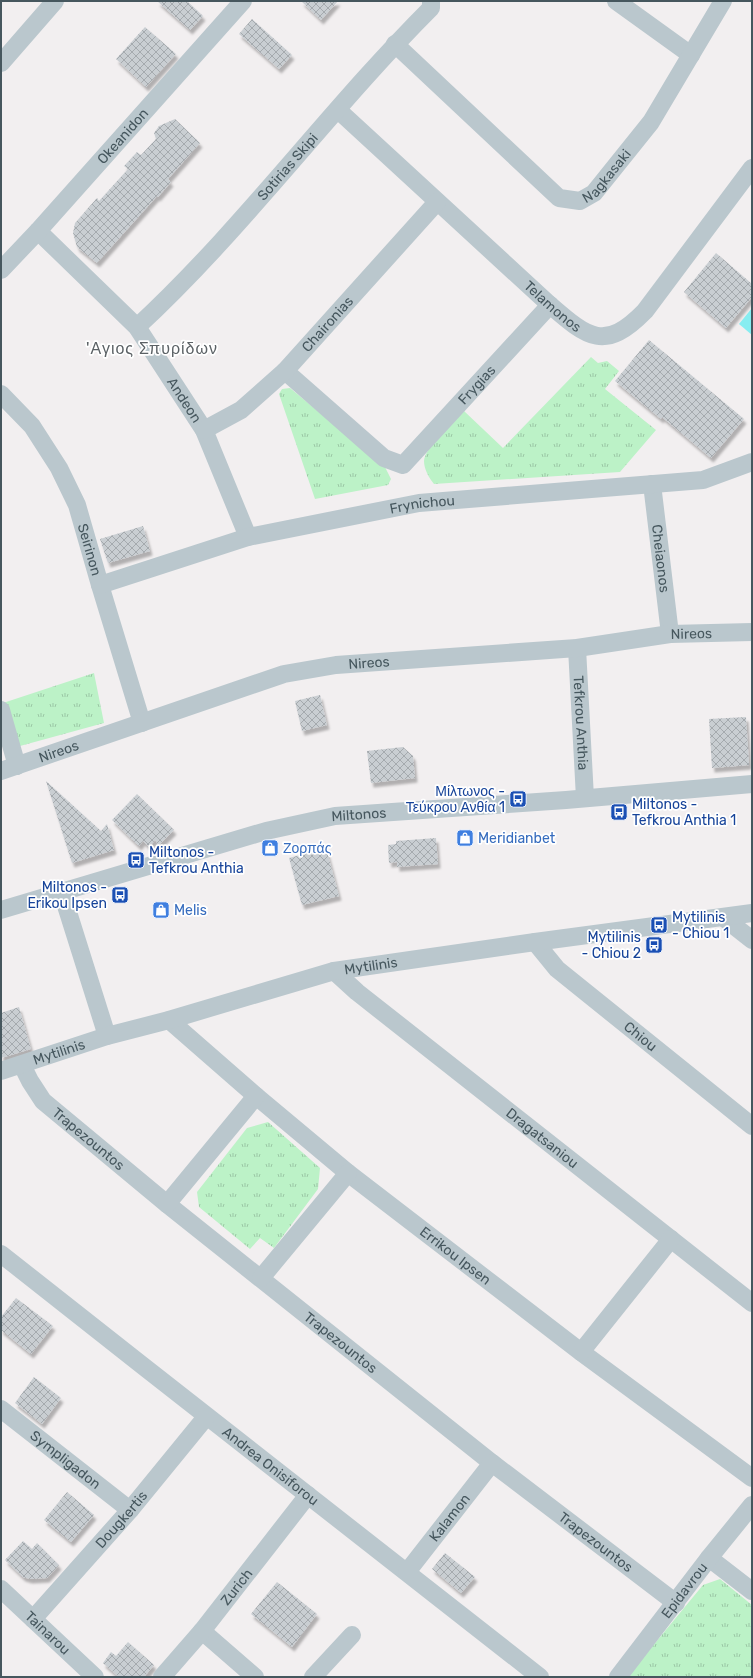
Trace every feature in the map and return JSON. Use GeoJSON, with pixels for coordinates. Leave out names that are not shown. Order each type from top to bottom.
{"type":"FeatureCollection","features":[{"type":"Feature","properties":{"kind":"street"},"geometry":{"type":"LineString","coordinates":[[1,63],[55,1]]}},
{"type":"Feature","properties":{"kind":"street","name":"Okeanidon"},"geometry":{"type":"LineString","coordinates":[[1,270],[38,231],[242,1]]}},
{"type":"Feature","properties":{"kind":"street","name":"Sotirias Skipi"},"geometry":{"type":"LineString","coordinates":[[137,328],[172,295],[338,110],[395,44],[431,8],[431,1]]}},
{"type":"Feature","properties":{"kind":"street"},"geometry":{"type":"LineString","coordinates":[[616,1],[691,55]]}},
{"type":"Feature","properties":{"kind":"street","name":"Nagkasaki"},"geometry":{"type":"LineString","coordinates":[[395,44],[559,198],[580,201],[594,193],[651,122],[723,1]]}},
{"type":"Feature","properties":{"kind":"street","name":"Telamonos"},"geometry":{"type":"LineString","coordinates":[[338,110],[550,306],[573,325],[593,336],[612,336],[631,326],[645,311],[752,168]]}},
{"type":"Feature","properties":{"kind":"street","name":"Chaironias"},"geometry":{"type":"LineString","coordinates":[[204,430],[241,410],[285,371],[437,202]]}},
{"type":"Feature","properties":{"kind":"street","name":"Andeon"},"geometry":{"type":"LineString","coordinates":[[38,231],[137,328],[204,430],[248,537]]}},
{"type":"Feature","properties":{"kind":"street","name":"Frygias"},"geometry":{"type":"LineString","coordinates":[[285,371],[384,458],[403,465],[550,306]]}},
{"type":"Feature","properties":{"kind":"street","name":"Seirinon"},"geometry":{"type":"LineString","coordinates":[[1,394],[32,426],[59,468],[77,505],[142,724]]}},
{"type":"Feature","properties":{"kind":"street","name":"Frynichou"},"geometry":{"type":"LineString","coordinates":[[100,585],[248,537],[420,503],[703,480],[752,462]]}},
{"type":"Feature","properties":{"kind":"street","name":"Cheiaonos"},"geometry":{"type":"LineString","coordinates":[[652,484],[670,634]]}},
{"type":"Feature","properties":{"kind":"street","name":"Nireos"},"geometry":{"type":"LineString","coordinates":[[9,769],[284,674],[336,665],[577,648],[670,634],[752,632]]}},
{"type":"Feature","properties":{"kind":"street","name":"Tefkrou Anthia"},"geometry":{"type":"LineString","coordinates":[[577,648],[585,798]]}},
{"type":"Feature","properties":{"kind":"street"},"geometry":{"type":"LineString","coordinates":[[1,710],[9,769]]}},
{"type":"Feature","properties":{"kind":"street","name":"Miltonos"},"geometry":{"type":"LineString","coordinates":[[1,910],[266,831],[335,816],[752,784]]}},
{"type":"Feature","properties":{"kind":"street"},"geometry":{"type":"LineString","coordinates":[[62,892],[107,1036]]}},
{"type":"Feature","properties":{"kind":"street","name":"Mytilinis"},"geometry":{"type":"LineString","coordinates":[[1,1071],[107,1036],[169,1020],[334,971],[535,942],[752,914]]}},
{"type":"Feature","properties":{"kind":"street"},"geometry":{"type":"LineString","coordinates":[[724,918],[752,940]]}},
{"type":"Feature","properties":{"kind":"street","name":"Chiou"},"geometry":{"type":"LineString","coordinates":[[535,942],[557,969],[752,1126]]}},
{"type":"Feature","properties":{"kind":"street","name":"Dragatsaniou"},"geometry":{"type":"LineString","coordinates":[[334,971],[357,992],[752,1303]]}},
{"type":"Feature","properties":{"kind":"street","name":"Errikou Ipsen"},"geometry":{"type":"LineString","coordinates":[[169,1020],[256,1096],[348,1173],[581,1352],[752,1478]]}},
{"type":"Feature","properties":{"kind":"street","name":"Trapezountos"},"geometry":{"type":"LineString","coordinates":[[22,1065],[43,1101],[167,1204],[492,1463],[676,1603]]}},
{"type":"Feature","properties":{"kind":"street"},"geometry":{"type":"LineString","coordinates":[[167,1204],[256,1096]]}},
{"type":"Feature","properties":{"kind":"street"},"geometry":{"type":"LineString","coordinates":[[261,1278],[348,1173]]}},
{"type":"Feature","properties":{"kind":"street"},"geometry":{"type":"LineString","coordinates":[[581,1352],[671,1239]]}},
{"type":"Feature","properties":{"kind":"street","name":"Andrea Onisiforou"},"geometry":{"type":"LineString","coordinates":[[1,1254],[206,1417],[540,1677]]}},
{"type":"Feature","properties":{"kind":"street","name":"Sympligadon"},"geometry":{"type":"LineString","coordinates":[[1,1409],[130,1510]]}},
{"type":"Feature","properties":{"kind":"street","name":"Dougkertis"},"geometry":{"type":"LineString","coordinates":[[33,1620],[130,1510],[206,1417]]}},
{"type":"Feature","properties":{"kind":"street","name":"Kalamon"},"geometry":{"type":"LineString","coordinates":[[407,1572],[492,1463]]}},
{"type":"Feature","properties":{"kind":"street","name":"Zurich"},"geometry":{"type":"LineString","coordinates":[[162,1677],[202,1631],[308,1495]]}},
{"type":"Feature","properties":{"kind":"street","name":"Epidavrou"},"geometry":{"type":"LineString","coordinates":[[618,1677],[709,1558],[752,1505]]}},
{"type":"Feature","properties":{"kind":"street"},"geometry":{"type":"LineString","coordinates":[[709,1558],[752,1591]]}},
{"type":"Feature","properties":{"kind":"street","name":"Tainarou"},"geometry":{"type":"LineString","coordinates":[[1,1589],[95,1677]]}},
{"type":"Feature","properties":{"kind":"street"},"geometry":{"type":"LineString","coordinates":[[202,1631],[255,1677]]}},
{"type":"Feature","properties":{"kind":"street"},"geometry":{"type":"LineString","coordinates":[[313,1677],[352,1635]]}},
{"type":"Feature","properties":{"kind":"green space"},"geometry":{"type":"Polygon","coordinates":[[[591,357],[598,363],[607,361],[619,371],[605,389],[656,430],[620,472],[434,484],[425,467],[424,461],[426,455],[434,442],[464,411],[503,448],[591,357]]]}},
{"type":"Feature","properties":{"kind":"green space"},"geometry":{"type":"Polygon","coordinates":[[[290,388],[385,467],[391,479],[388,485],[315,499],[279,394],[282,389],[290,388]]]}},
{"type":"Feature","properties":{"kind":"green space"},"geometry":{"type":"Polygon","coordinates":[[[94,673],[104,723],[20,746],[3,703],[94,673]]]}},
{"type":"Feature","properties":{"kind":"green space"},"geometry":{"type":"Polygon","coordinates":[[[268,1122],[320,1168],[318,1189],[274,1248],[260,1238],[250,1249],[199,1207],[197,1192],[247,1128],[268,1122]]]}},
{"type":"Feature","properties":{"kind":"green space"},"geometry":{"type":"Polygon","coordinates":[[[720,1579],[752,1605],[752,1677],[627,1677],[703,1585],[720,1579]]]}},
{"type":"Feature","properties":{"kind":"water"},"geometry":{"type":"Polygon","coordinates":[[[752,308],[752,335],[739,324],[752,308]]]}},
{"type":"Feature","properties":{"kind":"building"},"geometry":{"type":"Polygon","coordinates":[[[157,1],[187,1],[203,16],[190,30],[157,1]]]}},
{"type":"Feature","properties":{"kind":"building"},"geometry":{"type":"Polygon","coordinates":[[[301,1],[338,1],[321,20],[301,1]]]}},
{"type":"Feature","properties":{"kind":"building"},"geometry":{"type":"Polygon","coordinates":[[[252,19],[292,55],[279,69],[239,34],[252,19]]]}},
{"type":"Feature","properties":{"kind":"building"},"geometry":{"type":"Polygon","coordinates":[[[145,27],[176,54],[146,87],[116,59],[145,27]]]}},
{"type":"Feature","properties":{"kind":"building"},"geometry":{"type":"Polygon","coordinates":[[[175,119],[200,143],[168,179],[171,182],[97,263],[77,247],[73,233],[75,223],[97,198],[99,201],[128,169],[124,166],[137,152],[141,155],[156,139],[154,133],[159,126],[175,119]]]}},
{"type":"Feature","properties":{"kind":"building"},"geometry":{"type":"Polygon","coordinates":[[[716,253],[752,284],[752,297],[726,328],[684,292],[716,253]]]}},
{"type":"Feature","properties":{"kind":"building"},"geometry":{"type":"Polygon","coordinates":[[[649,340],[744,419],[711,458],[662,417],[661,419],[615,381],[649,340]]]}},
{"type":"Feature","properties":{"kind":"building"},"geometry":{"type":"Polygon","coordinates":[[[143,526],[150,551],[108,563],[100,539],[143,526]]]}},
{"type":"Feature","properties":{"kind":"building"},"geometry":{"type":"Polygon","coordinates":[[[320,695],[327,725],[302,731],[295,701],[320,695]]]}},
{"type":"Feature","properties":{"kind":"building"},"geometry":{"type":"Polygon","coordinates":[[[746,717],[749,765],[712,768],[709,719],[746,717]]]}},
{"type":"Feature","properties":{"kind":"building"},"geometry":{"type":"Polygon","coordinates":[[[403,747],[413,756],[415,778],[371,783],[367,751],[403,747]]]}},
{"type":"Feature","properties":{"kind":"building"},"geometry":{"type":"Polygon","coordinates":[[[46,781],[101,831],[107,824],[114,850],[72,863],[46,781]]]}},
{"type":"Feature","properties":{"kind":"building"},"geometry":{"type":"Polygon","coordinates":[[[137,794],[174,830],[159,845],[155,840],[149,847],[143,841],[139,846],[112,820],[137,794]]]}},
{"type":"Feature","properties":{"kind":"building"},"geometry":{"type":"Polygon","coordinates":[[[436,838],[438,864],[397,867],[397,862],[389,863],[388,845],[396,844],[396,841],[436,838]]]}},
{"type":"Feature","properties":{"kind":"building"},"geometry":{"type":"Polygon","coordinates":[[[326,848],[339,896],[302,905],[289,858],[326,848]]]}},
{"type":"Feature","properties":{"kind":"building"},"geometry":{"type":"Polygon","coordinates":[[[19,1007],[31,1049],[1,1058],[1,1013],[19,1007]]]}},
{"type":"Feature","properties":{"kind":"building"},"geometry":{"type":"Polygon","coordinates":[[[16,1298],[53,1326],[31,1354],[1,1330],[1,1317],[16,1298]]]}},
{"type":"Feature","properties":{"kind":"building"},"geometry":{"type":"Polygon","coordinates":[[[34,1377],[61,1398],[42,1424],[15,1403],[34,1377]]]}},
{"type":"Feature","properties":{"kind":"building"},"geometry":{"type":"Polygon","coordinates":[[[67,1492],[94,1515],[71,1542],[44,1520],[67,1492]]]}},
{"type":"Feature","properties":{"kind":"building"},"geometry":{"type":"Polygon","coordinates":[[[23,1541],[32,1549],[37,1543],[59,1565],[47,1578],[30,1579],[23,1577],[5,1560],[23,1541]]]}},
{"type":"Feature","properties":{"kind":"building"},"geometry":{"type":"Polygon","coordinates":[[[445,1553],[475,1577],[461,1593],[432,1569],[445,1553]]]}},
{"type":"Feature","properties":{"kind":"building"},"geometry":{"type":"Polygon","coordinates":[[[277,1582],[317,1614],[292,1647],[251,1614],[277,1582]]]}},
{"type":"Feature","properties":{"kind":"building"},"geometry":{"type":"Polygon","coordinates":[[[128,1642],[154,1665],[144,1677],[119,1677],[103,1663],[111,1652],[116,1656],[128,1642]]]}},
{"type":"Feature","properties":{"kind":"place","name":"Μίλτωνος - Τεύκρου Ανθία 1"},"geometry":{"type":"Point","coordinates":[518,799]}},
{"type":"Feature","properties":{"kind":"place","name":"Miltonos - Tefkrou Anthia 1"},"geometry":{"type":"Point","coordinates":[619,812]}},
{"type":"Feature","properties":{"kind":"place","name":"Meridianbet"},"geometry":{"type":"Point","coordinates":[465,838]}},
{"type":"Feature","properties":{"kind":"place","name":"Ζορπάς"},"geometry":{"type":"Point","coordinates":[270,848]}},
{"type":"Feature","properties":{"kind":"place","name":"Miltonos - Tefkrou Anthia"},"geometry":{"type":"Point","coordinates":[136,860]}},
{"type":"Feature","properties":{"kind":"place","name":"Miltonos - Erikou Ipsen"},"geometry":{"type":"Point","coordinates":[120,895]}},
{"type":"Feature","properties":{"kind":"place","name":"Melis"},"geometry":{"type":"Point","coordinates":[161,910]}},
{"type":"Feature","properties":{"kind":"place","name":"Mytilinis - Chiou 1"},"geometry":{"type":"Point","coordinates":[659,925]}},
{"type":"Feature","properties":{"kind":"place","name":"Mytilinis - Chiou 2"},"geometry":{"type":"Point","coordinates":[654,945]}},
{"type":"Feature","properties":{"kind":"district","name":"'Αγιος Σπυρίδων"},"geometry":{"type":"Point","coordinates":[152,348]}}]}
